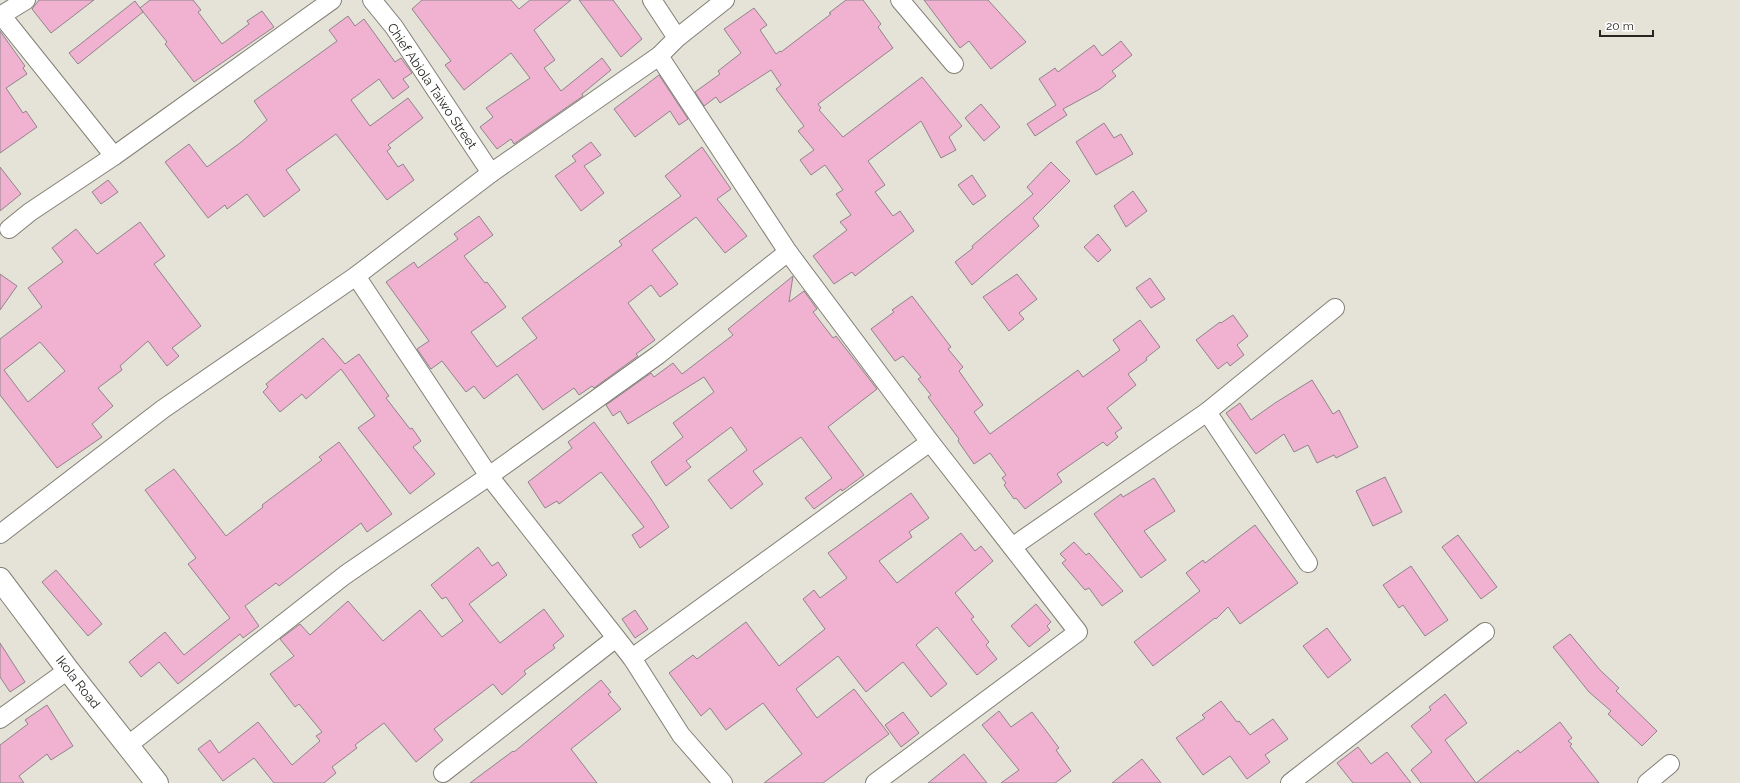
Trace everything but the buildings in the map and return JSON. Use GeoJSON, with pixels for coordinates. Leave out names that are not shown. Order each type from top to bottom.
{"type":"FeatureCollection","features":[{"type":"Feature","properties":{"kind":"street"},"geometry":{"type":"LineString","coordinates":[[26,0],[1,16],[114,156]]}},
{"type":"Feature","properties":{"kind":"street"},"geometry":{"type":"LineString","coordinates":[[9,229],[30,212],[114,156],[332,0]]}},
{"type":"Feature","properties":{"kind":"street","name":"Chief Abiola Taiwo Street"},"geometry":{"type":"LineString","coordinates":[[372,0],[394,27],[491,173]]}},
{"type":"Feature","properties":{"kind":"street"},"geometry":{"type":"LineString","coordinates":[[652,0],[677,38]]}},
{"type":"Feature","properties":{"kind":"street"},"geometry":{"type":"LineString","coordinates":[[0,534],[164,409],[356,276],[491,173],[659,56],[677,38],[724,0]]}},
{"type":"Feature","properties":{"kind":"street"},"geometry":{"type":"LineString","coordinates":[[900,0],[954,64]]}},
{"type":"Feature","properties":{"kind":"street"},"geometry":{"type":"LineString","coordinates":[[659,56],[788,252],[844,324],[930,442],[1078,632],[875,783]]}},
{"type":"Feature","properties":{"kind":"street"},"geometry":{"type":"LineString","coordinates":[[128,746],[345,575],[489,476],[658,355],[788,252]]}},
{"type":"Feature","properties":{"kind":"street"},"geometry":{"type":"LineString","coordinates":[[356,276],[489,476],[632,658],[681,735],[723,783]]}},
{"type":"Feature","properties":{"kind":"street"},"geometry":{"type":"LineString","coordinates":[[1012,547],[1207,412],[1335,308]]}},
{"type":"Feature","properties":{"kind":"street"},"geometry":{"type":"LineString","coordinates":[[1207,412],[1308,563]]}},
{"type":"Feature","properties":{"kind":"street"},"geometry":{"type":"LineString","coordinates":[[632,658],[930,442]]}},
{"type":"Feature","properties":{"kind":"street","name":"Ikola Road"},"geometry":{"type":"LineString","coordinates":[[0,579],[68,670],[157,783]]}},
{"type":"Feature","properties":{"kind":"street"},"geometry":{"type":"LineString","coordinates":[[1290,783],[1485,632]]}},
{"type":"Feature","properties":{"kind":"street"},"geometry":{"type":"LineString","coordinates":[[443,773],[616,638]]}},
{"type":"Feature","properties":{"kind":"street"},"geometry":{"type":"LineString","coordinates":[[0,719],[68,670]]}},
{"type":"Feature","properties":{"kind":"street"},"geometry":{"type":"LineString","coordinates":[[1647,783],[1670,764]]}}]}
